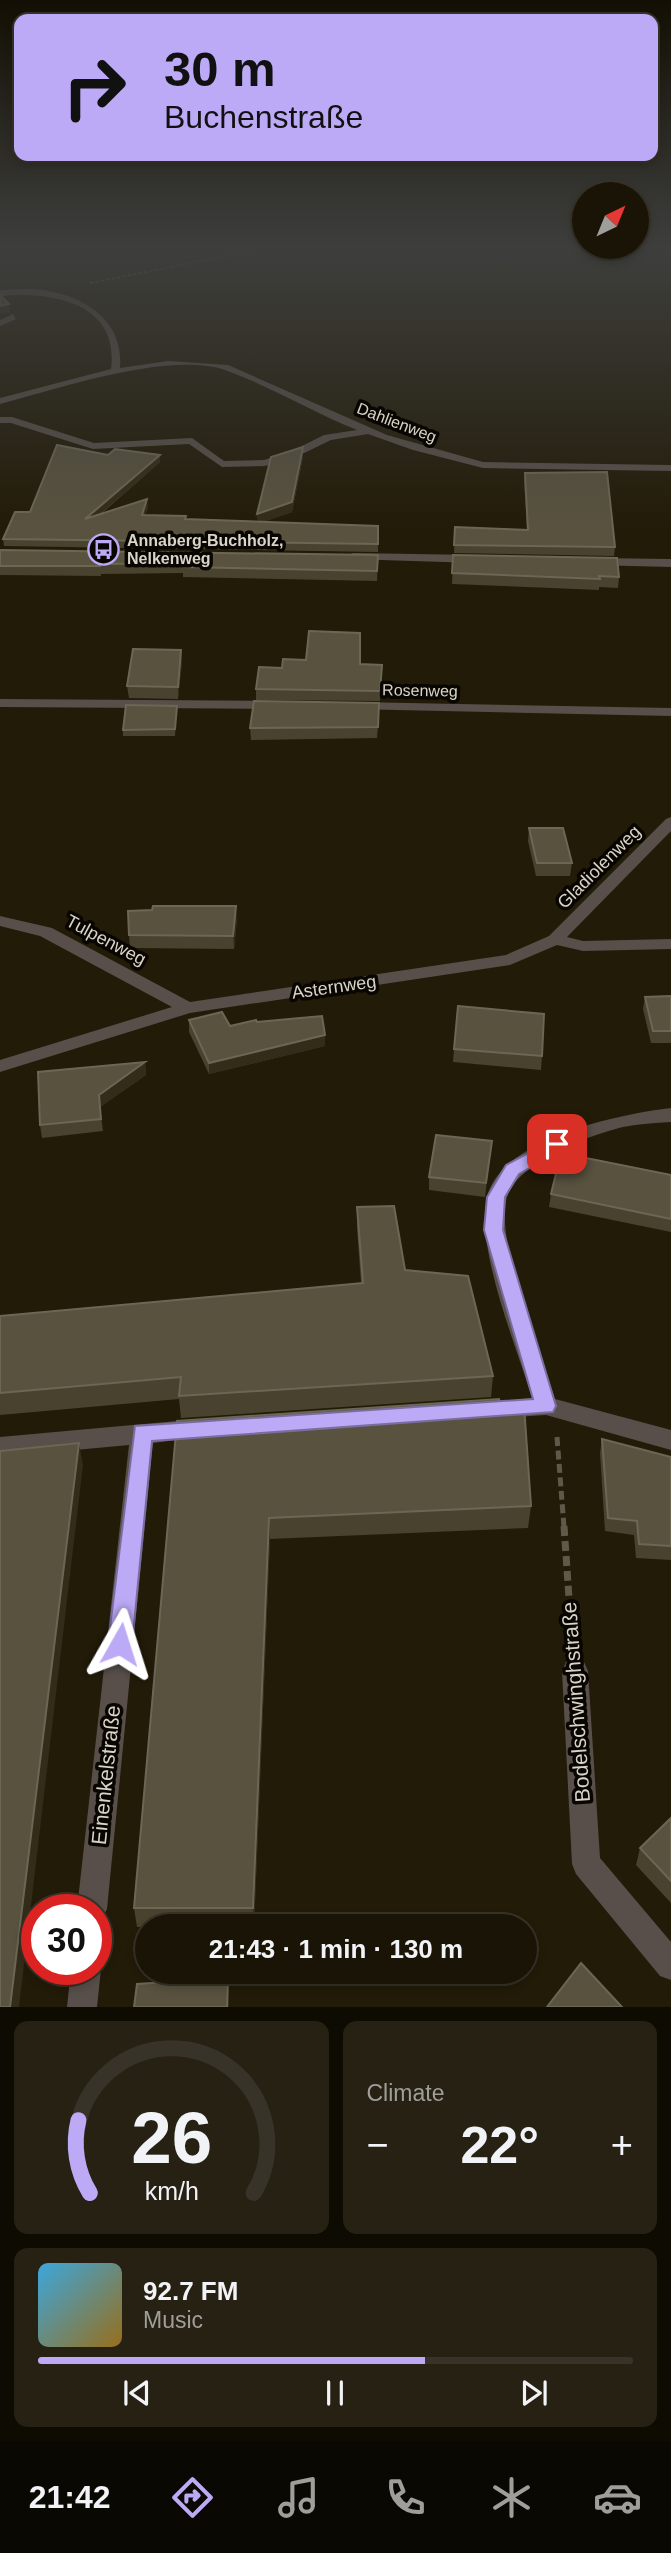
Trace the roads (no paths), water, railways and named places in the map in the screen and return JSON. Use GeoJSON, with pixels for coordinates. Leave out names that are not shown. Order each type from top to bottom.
{"type":"FeatureCollection","features":[{"type":"Feature","properties":{"kind":"street"},"geometry":{"type":"LineString","coordinates":[[115,373],[118,344],[116,341]]}},
{"type":"Feature","properties":{"kind":"street","name":"Dahlienweg"},"geometry":{"type":"LineString","coordinates":[[0,401],[115,373],[181,361],[225,367],[372,431],[430,453],[483,466],[671,468]]}},
{"type":"Feature","properties":{"kind":"street"},"geometry":{"type":"LineString","coordinates":[[0,419],[12,420],[93,446],[192,441],[222,464],[265,463],[295,454],[328,437],[372,431]]}},
{"type":"Feature","properties":{"kind":"street"},"geometry":{"type":"LineString","coordinates":[[343,557],[493,560]]}},
{"type":"Feature","properties":{"kind":"street"},"geometry":{"type":"LineString","coordinates":[[575,561],[671,563]]}},
{"type":"Feature","properties":{"kind":"street"},"geometry":{"type":"LineString","coordinates":[[0,703],[297,705]]}},
{"type":"Feature","properties":{"kind":"street","name":"Rosenweg"},"geometry":{"type":"LineString","coordinates":[[339,706],[671,712]]}},
{"type":"Feature","properties":{"kind":"street","name":"Gladiolenweg"},"geometry":{"type":"LineString","coordinates":[[555,940],[671,822]]}},
{"type":"Feature","properties":{"kind":"street","name":"Tulpenweg"},"geometry":{"type":"LineString","coordinates":[[0,921],[46,932],[188,1008]]}},
{"type":"Feature","properties":{"kind":"street"},"geometry":{"type":"LineString","coordinates":[[555,940],[583,946],[671,944]]}},
{"type":"Feature","properties":{"kind":"street","name":"Asternweg"},"geometry":{"type":"LineString","coordinates":[[0,1066],[188,1008],[510,960],[555,940]]}},
{"type":"Feature","properties":{"kind":"street"},"geometry":{"type":"LineString","coordinates":[[550,1407],[494,1230],[496,1197],[513,1169],[557,1144],[618,1122],[671,1115]]}},
{"type":"Feature","properties":{"kind":"street"},"geometry":{"type":"LineString","coordinates":[[476,1411],[550,1407],[671,1440]]}},
{"type":"Feature","properties":{"kind":"street"},"geometry":{"type":"LineString","coordinates":[[0,1447],[226,1427]]}},
{"type":"Feature","properties":{"kind":"street","name":"Einenkelstraße"},"geometry":{"type":"LineString","coordinates":[[94,1894],[142,1433]]}},
{"type":"Feature","properties":{"kind":"street","name":"Bodelschwinghstraße"},"geometry":{"type":"LineString","coordinates":[[575,1671],[586,1864],[671,1965]]}},
{"type":"Feature","properties":{"kind":"street"},"geometry":{"type":"LineString","coordinates":[[82,2007],[84,1985]]}},
{"type":"Feature","properties":{"kind":"place","name":"Annaberg-Buchholz, Nelkenweg"},"geometry":{"type":"Point","coordinates":[104,549]}}]}
